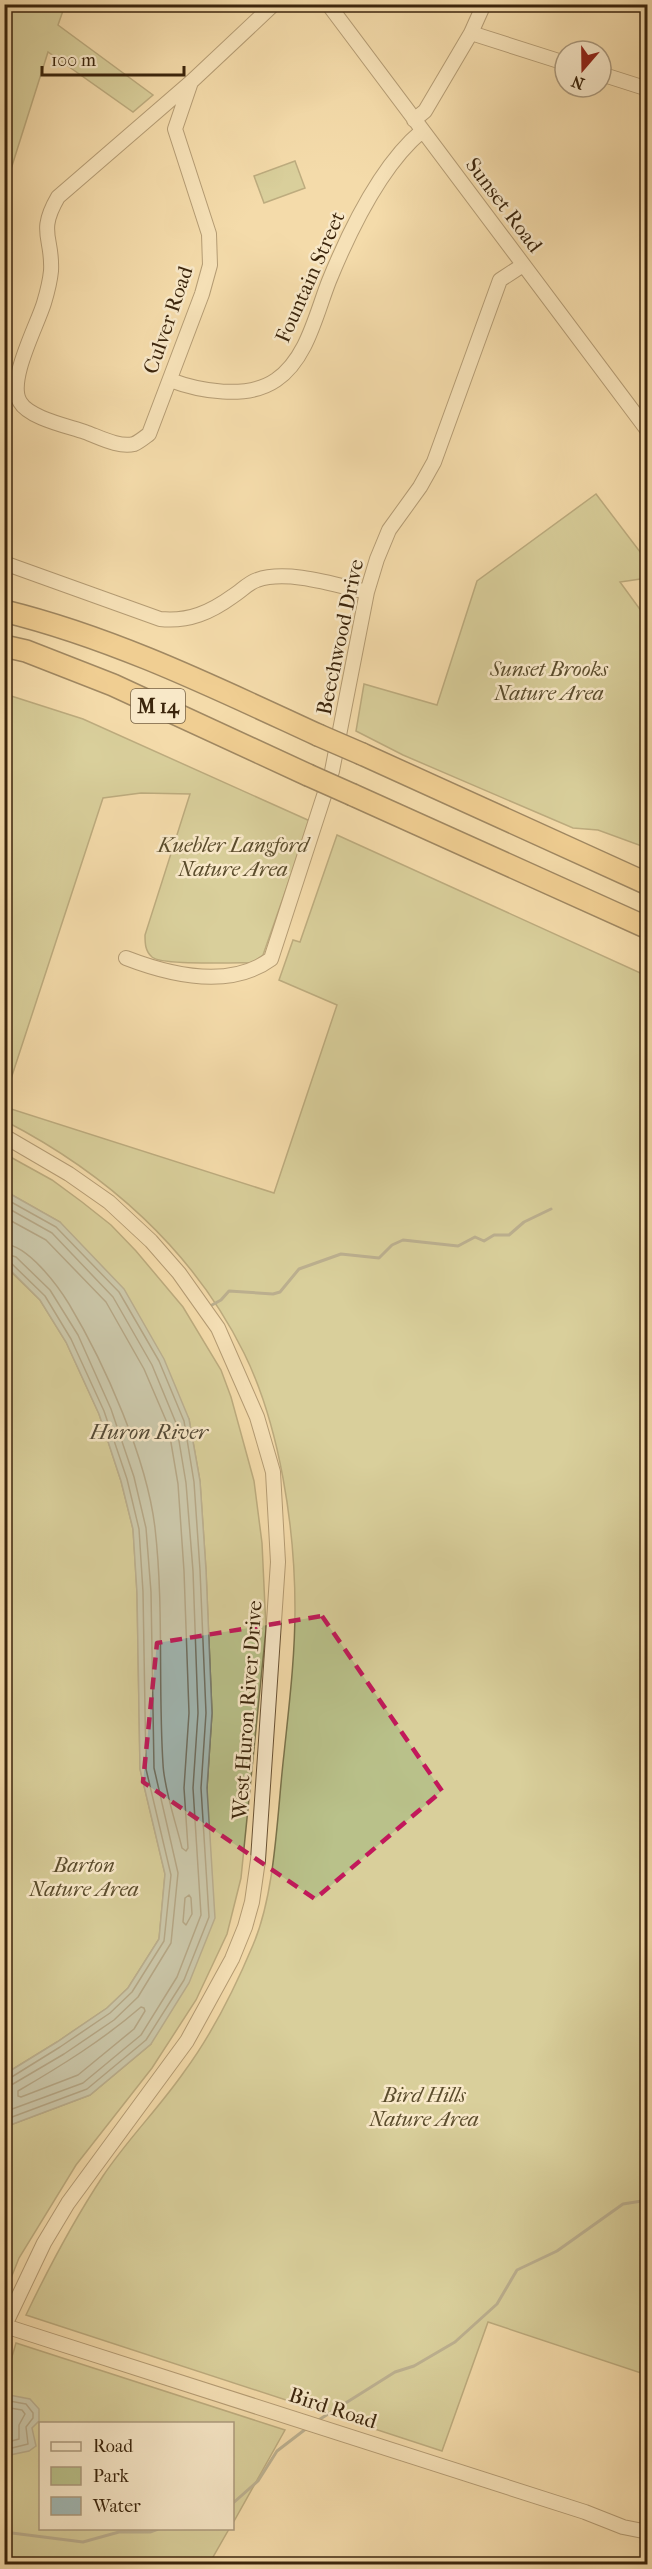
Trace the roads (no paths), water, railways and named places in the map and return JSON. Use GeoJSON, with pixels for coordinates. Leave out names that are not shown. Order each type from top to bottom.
{"type":"FeatureCollection","features":[{"type":"Feature","properties":{"kind":"highway","name":"M 14"},"geometry":{"type":"LineString","coordinates":[[4,611],[56,624],[158,662],[648,884]]}},
{"type":"Feature","properties":{"kind":"highway","name":"M 14"},"geometry":{"type":"LineString","coordinates":[[4,646],[26,651],[113,685],[648,928]]}},
{"type":"Feature","properties":{"kind":"street"},"geometry":{"type":"LineString","coordinates":[[191,82],[274,4]]}},
{"type":"Feature","properties":{"kind":"street","name":"Sunset Road"},"geometry":{"type":"LineString","coordinates":[[328,4],[648,431]]}},
{"type":"Feature","properties":{"kind":"street","name":"Fountain Street"},"geometry":{"type":"LineString","coordinates":[[170,380],[222,393],[254,388],[276,380],[294,361],[313,328],[330,280],[366,204],[418,126],[471,33],[484,4]]}},
{"type":"Feature","properties":{"kind":"street"},"geometry":{"type":"LineString","coordinates":[[471,33],[553,59]]}},
{"type":"Feature","properties":{"kind":"street"},"geometry":{"type":"LineString","coordinates":[[613,78],[648,89]]}},
{"type":"Feature","properties":{"kind":"street","name":"Culver Road"},"geometry":{"type":"LineString","coordinates":[[191,82],[175,129],[209,234],[210,265],[202,294],[150,434],[134,444],[116,443],[40,417],[25,409],[19,400],[16,389],[19,374],[45,301],[51,270],[46,230],[48,213],[58,196],[191,82]]}},
{"type":"Feature","properties":{"kind":"street","name":"Beechwood Drive"},"geometry":{"type":"LineString","coordinates":[[126,958],[182,975],[233,975],[258,968],[271,958],[332,771],[367,592],[389,530],[420,488],[434,462],[500,280],[523,266]]}},
{"type":"Feature","properties":{"kind":"street"},"geometry":{"type":"LineString","coordinates":[[4,563],[160,619],[189,619],[220,605],[255,581],[272,576],[306,579],[367,592]]}},
{"type":"Feature","properties":{"kind":"street","name":"West Huron River Drive"},"geometry":{"type":"LineString","coordinates":[[4,1136],[69,1174],[109,1202],[151,1241],[179,1273],[218,1328],[257,1417],[273,1472],[278,1562],[258,1860],[252,1902],[245,1927],[232,1959],[187,2041],[156,2086],[114,2138],[56,2223],[5,2326]]}},
{"type":"Feature","properties":{"kind":"street","name":"Bird Road"},"geometry":{"type":"LineString","coordinates":[[5,2326],[574,2508],[623,2527],[648,2532]]}},
{"type":"Feature","properties":{"kind":"water","name":"Huron River"},"geometry":{"type":"Polygon","coordinates":[[[5,1191],[60,1222],[124,1289],[164,1359],[189,1419],[200,1481],[206,1570],[212,1713],[207,1788],[215,1918],[189,1983],[151,2044],[90,2095],[5,2127],[5,2074],[107,2008],[128,1988],[159,1939],[165,1874],[140,1769],[137,1593],[133,1529],[121,1481],[99,1414],[66,1342],[40,1300],[5,1265],[5,1191]]]}},
{"type":"Feature","properties":{"kind":"water"},"geometry":{"type":"Polygon","coordinates":[[[4,2394],[30,2399],[39,2409],[39,2421],[32,2428],[36,2446],[29,2451],[5,2456],[4,2394]]]}},
{"type":"Feature","properties":{"kind":"waterway"},"geometry":{"type":"LineString","coordinates":[[212,1305],[221,1300],[229,1291],[273,1294],[280,1292],[299,1269],[341,1254],[379,1258],[392,1245],[403,1240],[458,1246],[475,1237],[484,1241],[494,1235],[509,1235],[524,1222],[551,1209]]}},
{"type":"Feature","properties":{"kind":"waterway"},"geometry":{"type":"LineString","coordinates":[[317,2421],[395,2372],[414,2366],[455,2342],[497,2304],[517,2270],[557,2251],[623,2204],[648,2200]]}},
{"type":"Feature","properties":{"kind":"waterway"},"geometry":{"type":"LineString","coordinates":[[234,2502],[258,2481],[277,2451],[307,2428]]}},
{"type":"Feature","properties":{"kind":"waterway"},"geometry":{"type":"LineString","coordinates":[[4,2532],[83,2542],[119,2532],[156,2530]]}},
{"type":"Feature","properties":{"kind":"park label","name":"Sunset Brooks Nature Area"},"geometry":{"type":"Point","coordinates":[549,681]}},
{"type":"Feature","properties":{"kind":"park label","name":"Kuebler Langford Nature Area"},"geometry":{"type":"Point","coordinates":[233,857]}},
{"type":"Feature","properties":{"kind":"park label","name":"Barton Nature Area"},"geometry":{"type":"Point","coordinates":[84,1877]}},
{"type":"Feature","properties":{"kind":"park label","name":"Bird Hills Nature Area"},"geometry":{"type":"Point","coordinates":[424,2107]}}]}
